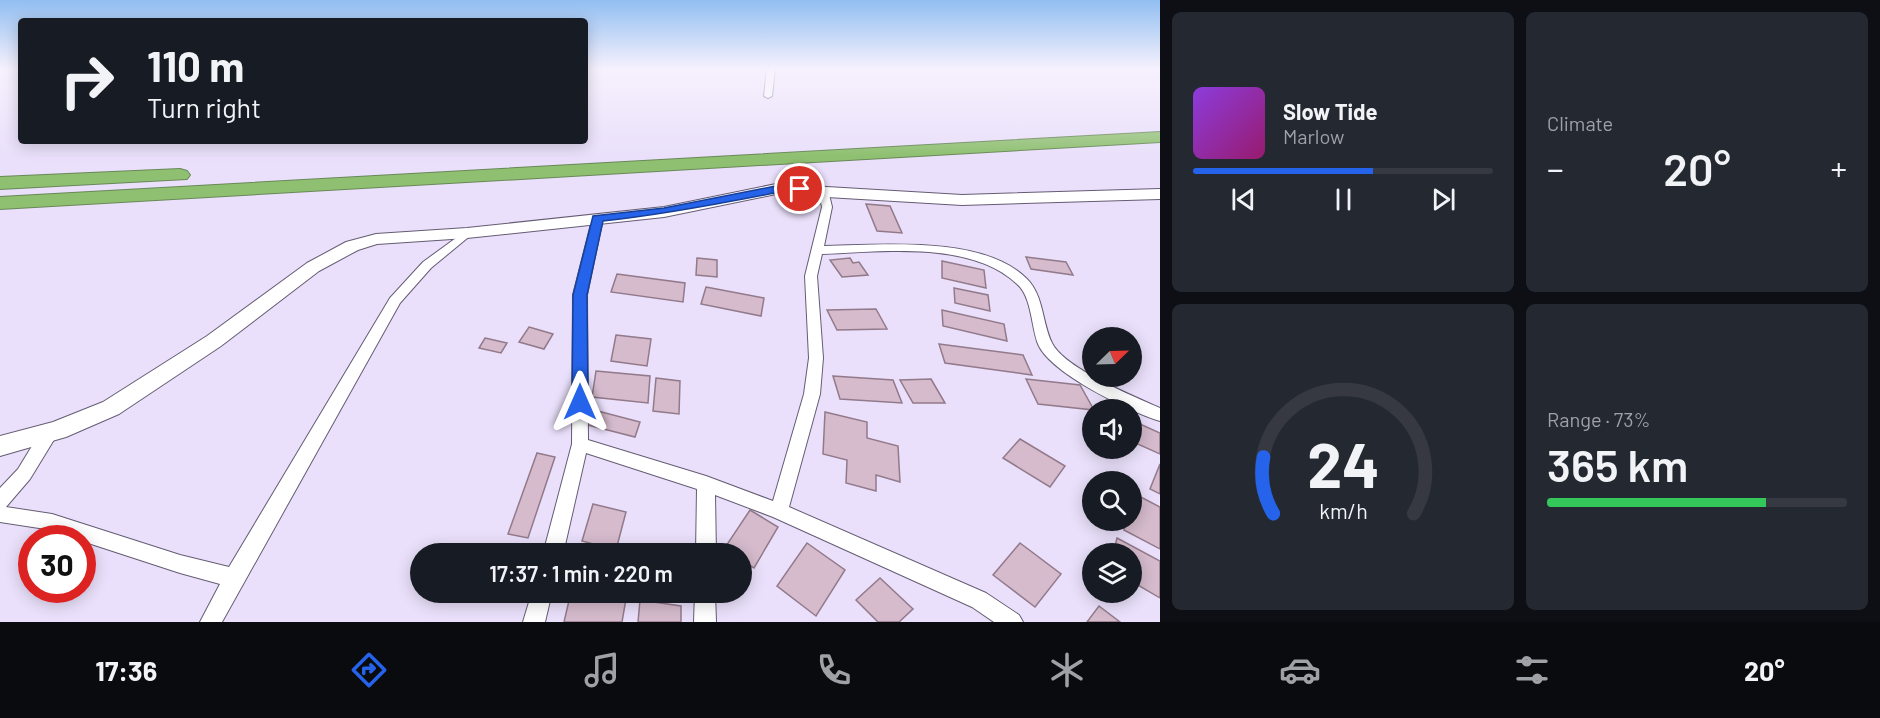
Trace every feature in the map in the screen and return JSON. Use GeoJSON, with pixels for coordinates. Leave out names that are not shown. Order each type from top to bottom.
{"type":"FeatureCollection","features":[{"type":"Feature","properties":{"kind":"highway"},"geometry":{"type":"LineString","coordinates":[[0,183],[1160,128]]}},
{"type":"Feature","properties":{"kind":"highway"},"geometry":{"type":"LineString","coordinates":[[0,203],[1160,137]]}},
{"type":"Feature","properties":{"kind":"street"},"geometry":{"type":"LineString","coordinates":[[0,446],[49,433],[111,408],[214,341],[312,267],[352,246],[376,239],[467,233],[664,212],[776,189],[962,200],[1060,199],[1160,194]]}},
{"type":"Feature","properties":{"kind":"street"},"geometry":{"type":"LineString","coordinates":[[778,510],[812,394],[816,358],[811,276],[819,250],[827,207],[823,190]]}},
{"type":"Feature","properties":{"kind":"street"},"geometry":{"type":"LineString","coordinates":[[557,543],[580,444],[580,295],[597,218]]}},
{"type":"Feature","properties":{"kind":"street"},"geometry":{"type":"LineString","coordinates":[[212,622],[234,578],[395,301],[427,265],[467,233]]}},
{"type":"Feature","properties":{"kind":"street"},"geometry":{"type":"LineString","coordinates":[[819,250],[924,250],[966,254],[996,263],[1024,283],[1048,350],[1061,363],[1160,416]]}},
{"type":"Feature","properties":{"kind":"street"},"geometry":{"type":"LineString","coordinates":[[0,501],[24,474],[49,433]]}},
{"type":"Feature","properties":{"kind":"street"},"geometry":{"type":"LineString","coordinates":[[580,444],[706,484],[778,510],[979,600],[1012,622]]}},
{"type":"Feature","properties":{"kind":"street"},"geometry":{"type":"LineString","coordinates":[[706,484],[706,543]]}},
{"type":"Feature","properties":{"kind":"street"},"geometry":{"type":"LineString","coordinates":[[0,514],[52,522],[180,564],[234,578]]}},
{"type":"Feature","properties":{"kind":"street"},"geometry":{"type":"LineString","coordinates":[[534,622],[539,603]]}},
{"type":"Feature","properties":{"kind":"street"},"geometry":{"type":"LineString","coordinates":[[705,603],[705,622]]}},
{"type":"Feature","properties":{"kind":"building"},"geometry":{"type":"Polygon","coordinates":[[[866,204],[890,206],[902,233],[877,231],[866,204]]]}},
{"type":"Feature","properties":{"kind":"building"},"geometry":{"type":"Polygon","coordinates":[[[1026,257],[1066,262],[1073,275],[1031,269],[1026,257]]]}},
{"type":"Feature","properties":{"kind":"building"},"geometry":{"type":"Polygon","coordinates":[[[697,258],[717,260],[717,277],[696,275],[697,258]]]}},
{"type":"Feature","properties":{"kind":"building"},"geometry":{"type":"Polygon","coordinates":[[[850,258],[853,263],[859,262],[868,275],[842,277],[830,260],[850,258]]]}},
{"type":"Feature","properties":{"kind":"building"},"geometry":{"type":"Polygon","coordinates":[[[942,261],[984,270],[986,288],[942,278],[942,261]]]}},
{"type":"Feature","properties":{"kind":"building"},"geometry":{"type":"Polygon","coordinates":[[[617,274],[685,283],[683,302],[611,292],[617,274]]]}},
{"type":"Feature","properties":{"kind":"building"},"geometry":{"type":"Polygon","coordinates":[[[706,287],[764,298],[761,316],[701,304],[706,287]]]}},
{"type":"Feature","properties":{"kind":"building"},"geometry":{"type":"Polygon","coordinates":[[[954,288],[988,295],[990,311],[955,303],[954,288]]]}},
{"type":"Feature","properties":{"kind":"building"},"geometry":{"type":"Polygon","coordinates":[[[876,309],[887,329],[837,330],[827,310],[876,309]]]}},
{"type":"Feature","properties":{"kind":"building"},"geometry":{"type":"Polygon","coordinates":[[[942,310],[1004,324],[1007,341],[943,326],[942,310]]]}},
{"type":"Feature","properties":{"kind":"building"},"geometry":{"type":"Polygon","coordinates":[[[529,327],[553,334],[544,349],[519,342],[529,327]]]}},
{"type":"Feature","properties":{"kind":"building"},"geometry":{"type":"Polygon","coordinates":[[[616,335],[651,339],[647,366],[611,361],[616,335]]]}},
{"type":"Feature","properties":{"kind":"building"},"geometry":{"type":"Polygon","coordinates":[[[485,338],[507,343],[501,353],[479,348],[485,338]]]}},
{"type":"Feature","properties":{"kind":"building"},"geometry":{"type":"Polygon","coordinates":[[[939,344],[1023,355],[1032,375],[945,363],[939,344]]]}},
{"type":"Feature","properties":{"kind":"building"},"geometry":{"type":"Polygon","coordinates":[[[596,371],[650,376],[648,403],[592,397],[596,371]]]}},
{"type":"Feature","properties":{"kind":"building"},"geometry":{"type":"Polygon","coordinates":[[[833,376],[893,380],[902,403],[840,399],[833,376]]]}},
{"type":"Feature","properties":{"kind":"building"},"geometry":{"type":"Polygon","coordinates":[[[656,378],[680,381],[679,414],[653,411],[656,378]]]}},
{"type":"Feature","properties":{"kind":"building"},"geometry":{"type":"Polygon","coordinates":[[[931,379],[945,403],[913,403],[900,380],[931,379]]]}},
{"type":"Feature","properties":{"kind":"building"},"geometry":{"type":"Polygon","coordinates":[[[1026,379],[1080,385],[1088,399],[1082,399],[1082,409],[1038,404],[1026,379]]]}},
{"type":"Feature","properties":{"kind":"building"},"geometry":{"type":"Polygon","coordinates":[[[590,409],[640,422],[635,437],[584,424],[590,409]]]}},
{"type":"Feature","properties":{"kind":"building"},"geometry":{"type":"Polygon","coordinates":[[[825,412],[867,422],[867,438],[898,446],[900,482],[876,475],[876,491],[846,483],[847,460],[823,454],[825,412]]]}},
{"type":"Feature","properties":{"kind":"building"},"geometry":{"type":"Polygon","coordinates":[[[1142,425],[1160,433],[1160,454],[1142,446],[1142,425]]]}},
{"type":"Feature","properties":{"kind":"building"},"geometry":{"type":"Polygon","coordinates":[[[1020,439],[1065,466],[1050,487],[1003,458],[1020,439]]]}},
{"type":"Feature","properties":{"kind":"building"},"geometry":{"type":"Polygon","coordinates":[[[537,453],[555,457],[528,538],[508,534],[537,453]]]}},
{"type":"Feature","properties":{"kind":"building"},"geometry":{"type":"Polygon","coordinates":[[[1160,464],[1160,494],[1150,489],[1160,464]]]}},
{"type":"Feature","properties":{"kind":"building"},"geometry":{"type":"Polygon","coordinates":[[[1142,498],[1160,507],[1160,549],[1126,531],[1142,531],[1142,498]]]}},
{"type":"Feature","properties":{"kind":"building"},"geometry":{"type":"Polygon","coordinates":[[[593,504],[626,512],[618,543],[582,541],[593,504]]]}},
{"type":"Feature","properties":{"kind":"building"},"geometry":{"type":"Polygon","coordinates":[[[750,510],[778,527],[754,568],[752,567],[752,543],[728,543],[750,510]]]}},
{"type":"Feature","properties":{"kind":"building"},"geometry":{"type":"Polygon","coordinates":[[[1117,538],[1126,543],[1116,543],[1117,538]]]}},
{"type":"Feature","properties":{"kind":"building"},"geometry":{"type":"Polygon","coordinates":[[[807,543],[845,570],[816,616],[777,586],[807,543]]]}},
{"type":"Feature","properties":{"kind":"building"},"geometry":{"type":"Polygon","coordinates":[[[1020,543],[1061,574],[1035,607],[993,575],[1020,543]]]}},
{"type":"Feature","properties":{"kind":"building"},"geometry":{"type":"Polygon","coordinates":[[[1142,551],[1160,561],[1160,598],[1142,587],[1142,551]]]}},
{"type":"Feature","properties":{"kind":"building"},"geometry":{"type":"Polygon","coordinates":[[[880,578],[913,609],[899,622],[878,622],[856,600],[880,578]]]}},
{"type":"Feature","properties":{"kind":"building"},"geometry":{"type":"Polygon","coordinates":[[[568,603],[625,603],[622,622],[564,622],[568,603]]]}},
{"type":"Feature","properties":{"kind":"building"},"geometry":{"type":"Polygon","coordinates":[[[640,603],[681,606],[681,622],[638,622],[640,603]]]}},
{"type":"Feature","properties":{"kind":"building"},"geometry":{"type":"Polygon","coordinates":[[[1099,606],[1120,622],[1087,622],[1099,606]]]}},
{"type":"Feature","properties":{"kind":"route"},"geometry":{"type":"LineString","coordinates":[[580,402],[580,295],[597,218],[664,212],[776,189],[800,189]]}}]}
